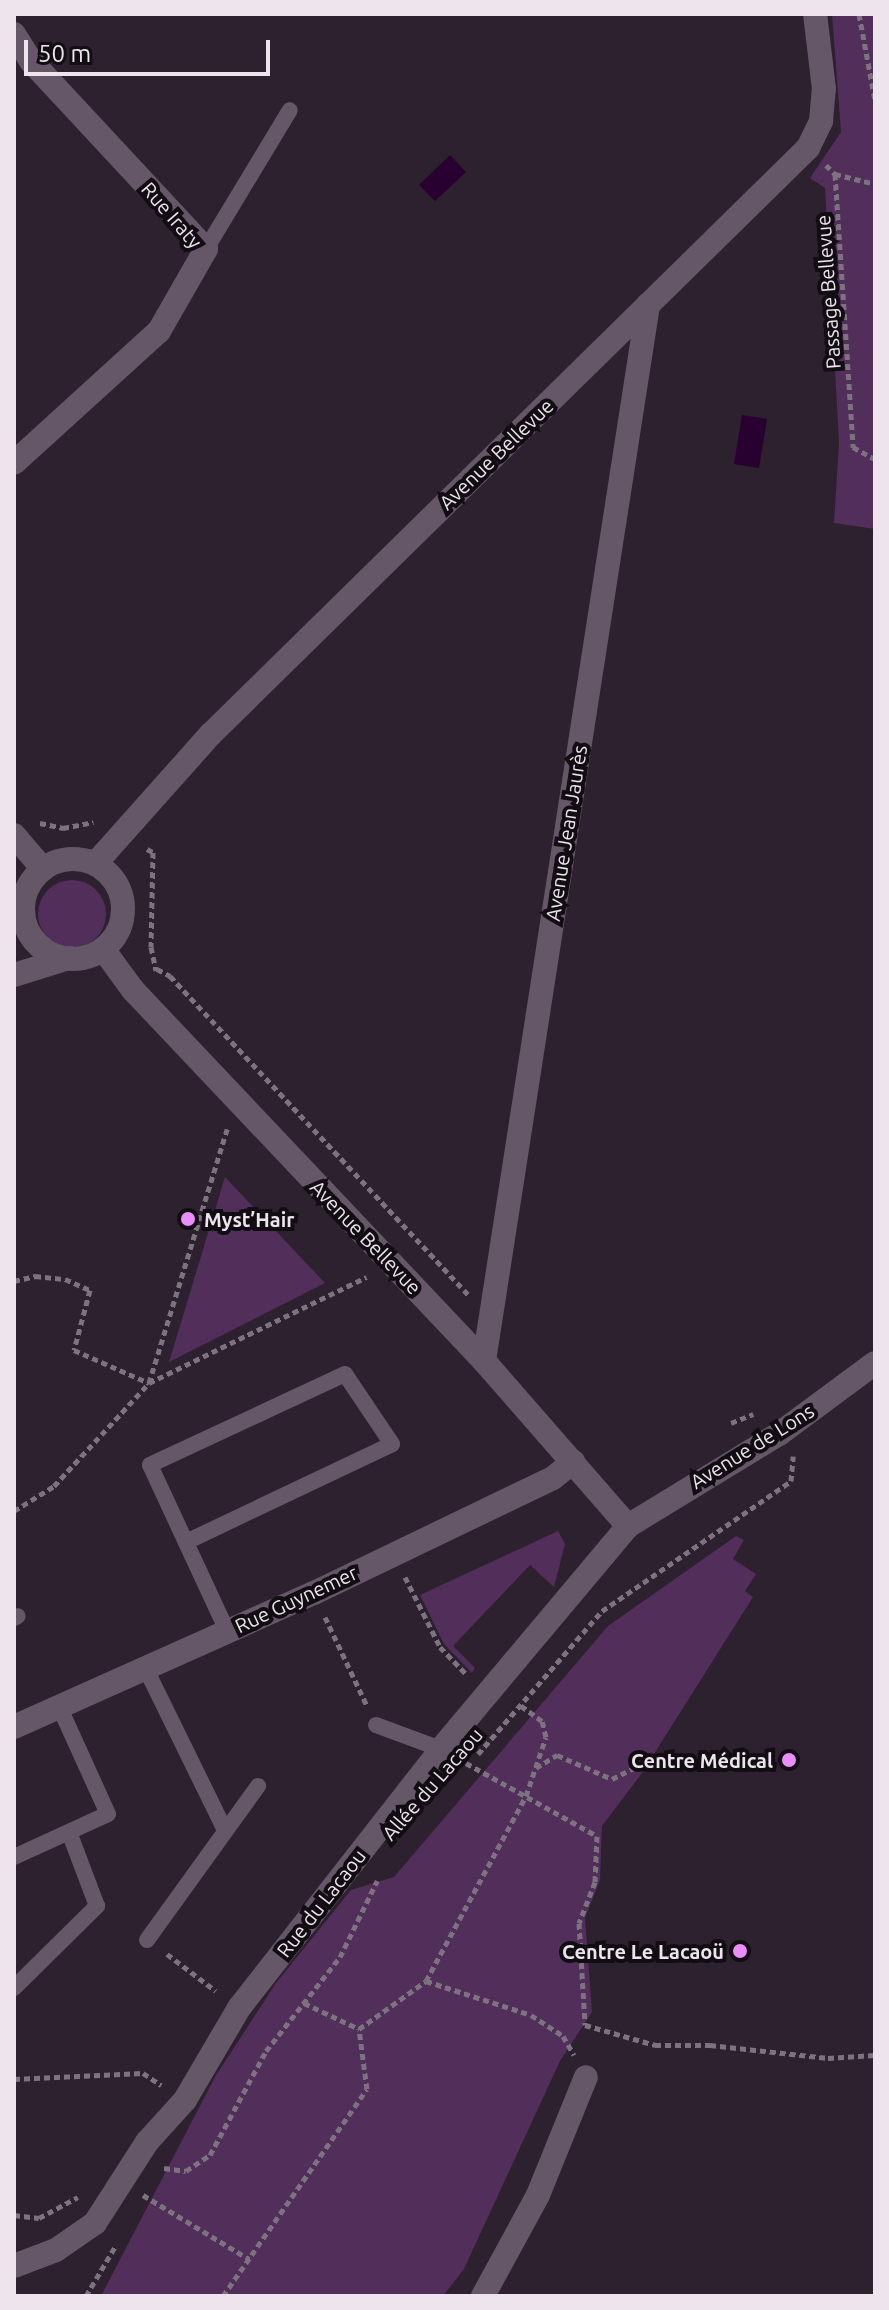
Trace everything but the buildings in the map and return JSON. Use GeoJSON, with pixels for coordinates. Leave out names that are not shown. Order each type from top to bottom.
{"type":"FeatureCollection","features":[{"type":"Feature","properties":{"kind":"street","name":"Avenue Bellevue"},"geometry":{"type":"LineString","coordinates":[[95,864],[211,734],[808,148],[821,121],[824,89],[815,14]]}},
{"type":"Feature","properties":{"kind":"street","name":"Rue Iraty"},"geometry":{"type":"LineString","coordinates":[[14,34],[31,61],[206,249],[159,331],[14,463]]}},
{"type":"Feature","properties":{"kind":"street","name":"Avenue Jean Jaurès"},"geometry":{"type":"LineString","coordinates":[[484,1361],[648,305]]}},
{"type":"Feature","properties":{"kind":"street"},"geometry":{"type":"LineString","coordinates":[[14,835],[43,869]]}},
{"type":"Feature","properties":{"kind":"street"},"geometry":{"type":"LineString","coordinates":[[14,975],[103,949],[122,921],[123,904],[109,873],[95,864],[68,859],[43,869],[26,895],[19,922],[45,950],[69,958]]}},
{"type":"Feature","properties":{"kind":"street","name":"Avenue Bellevue"},"geometry":{"type":"LineString","coordinates":[[103,949],[133,990],[484,1361],[628,1526]]}},
{"type":"Feature","properties":{"kind":"street","name":"Avenue de Lons"},"geometry":{"type":"LineString","coordinates":[[628,1526],[779,1434],[875,1363]]}},
{"type":"Feature","properties":{"kind":"street","name":"Rue Guynemer"},"geometry":{"type":"LineString","coordinates":[[14,1727],[314,1593],[553,1478],[573,1462]]}},
{"type":"Feature","properties":{"kind":"street","name":"Rue du Lacaou"},"geometry":{"type":"LineString","coordinates":[[14,2266],[56,2250],[95,2223],[147,2142],[185,2100],[239,2008],[441,1749],[628,1526]]}},
{"type":"Feature","properties":{"kind":"street"},"geometry":{"type":"LineString","coordinates":[[483,2296],[538,2195],[586,2077]]}},
{"type":"Feature","properties":{"kind":"lane"},"geometry":{"type":"LineString","coordinates":[[206,249],[290,110]]}},
{"type":"Feature","properties":{"kind":"lane"},"geometry":{"type":"LineString","coordinates":[[186,1542],[392,1444],[345,1374],[150,1465],[227,1631]]}},
{"type":"Feature","properties":{"kind":"lane"},"geometry":{"type":"LineString","coordinates":[[145,1667],[225,1830]]}},
{"type":"Feature","properties":{"kind":"lane"},"geometry":{"type":"LineString","coordinates":[[14,1857],[108,1814],[59,1706]]}},
{"type":"Feature","properties":{"kind":"lane"},"geometry":{"type":"LineString","coordinates":[[376,1725],[441,1749]]}},
{"type":"Feature","properties":{"kind":"lane"},"geometry":{"type":"LineString","coordinates":[[147,1940],[258,1786]]}},
{"type":"Feature","properties":{"kind":"lane"},"geometry":{"type":"LineString","coordinates":[[14,1988],[97,1906],[69,1832]]}},
{"type":"Feature","properties":{"kind":"path"},"geometry":{"type":"LineString","coordinates":[[859,14],[875,100]]}},
{"type":"Feature","properties":{"kind":"path"},"geometry":{"type":"LineString","coordinates":[[808,148],[835,174],[875,184]]}},
{"type":"Feature","properties":{"kind":"path","name":"Passage Bellevue"},"geometry":{"type":"LineString","coordinates":[[835,174],[853,447],[875,459]]}},
{"type":"Feature","properties":{"kind":"path"},"geometry":{"type":"LineString","coordinates":[[157,969],[170,976],[491,1320]]}},
{"type":"Feature","properties":{"kind":"path"},"geometry":{"type":"LineString","coordinates":[[149,1383],[235,1101]]}},
{"type":"Feature","properties":{"kind":"path"},"geometry":{"type":"LineString","coordinates":[[14,1511],[54,1486],[149,1383],[392,1265]]}},
{"type":"Feature","properties":{"kind":"path"},"geometry":{"type":"LineString","coordinates":[[14,1281],[35,1276],[65,1279],[90,1290],[74,1350],[149,1383]]}},
{"type":"Feature","properties":{"kind":"path","name":"Allée du Lacaou"},"geometry":{"type":"LineString","coordinates":[[459,1777],[602,1611],[791,1481],[796,1461]]}},
{"type":"Feature","properties":{"kind":"path"},"geometry":{"type":"LineString","coordinates":[[394,1554],[440,1647],[487,1695]]}},
{"type":"Feature","properties":{"kind":"path"},"geometry":{"type":"LineString","coordinates":[[314,1593],[376,1725]]}},
{"type":"Feature","properties":{"kind":"path"},"geometry":{"type":"LineString","coordinates":[[359,2029],[426,1981],[526,1796],[544,1729],[542,1721],[520,1705]]}},
{"type":"Feature","properties":{"kind":"path"},"geometry":{"type":"LineString","coordinates":[[441,1749],[597,1836],[595,1882],[579,1923],[585,2025],[655,2045],[710,2045],[828,2058],[875,2055]]}},
{"type":"Feature","properties":{"kind":"path"},"geometry":{"type":"LineString","coordinates":[[536,1768],[557,1755],[612,1779],[634,1768]]}},
{"type":"Feature","properties":{"kind":"path"},"geometry":{"type":"LineString","coordinates":[[154,2177],[159,2167],[186,2171],[210,2155],[266,2051],[340,1957],[381,1873]]}},
{"type":"Feature","properties":{"kind":"path"},"geometry":{"type":"LineString","coordinates":[[426,1981],[531,2015],[563,2036],[586,2077]]}},
{"type":"Feature","properties":{"kind":"path"},"geometry":{"type":"LineString","coordinates":[[304,2003],[359,2029]]}},
{"type":"Feature","properties":{"kind":"path"},"geometry":{"type":"LineString","coordinates":[[223,2296],[367,2089],[359,2029]]}},
{"type":"Feature","properties":{"kind":"path"},"geometry":{"type":"LineString","coordinates":[[14,2079],[143,2073],[185,2100]]}},
{"type":"Feature","properties":{"kind":"path"},"geometry":{"type":"LineString","coordinates":[[138,2209],[150,2187]]}},
{"type":"Feature","properties":{"kind":"path"},"geometry":{"type":"LineString","coordinates":[[146,2197],[249,2259]]}},
{"type":"Feature","properties":{"kind":"path"},"geometry":{"type":"LineString","coordinates":[[14,2215],[39,2218]]}},
{"type":"Feature","properties":{"kind":"path"},"geometry":{"type":"LineString","coordinates":[[86,2296],[122,2233]]}},
{"type":"Feature","properties":{"kind":"shaded area"},"geometry":{"type":"Polygon","coordinates":[[[832,14],[875,14],[875,529],[834,523],[839,443],[825,188],[810,178],[841,132],[832,14]]]}},
{"type":"Feature","properties":{"kind":"shaded area"},"geometry":{"type":"Polygon","coordinates":[[[450,155],[466,172],[435,201],[419,185],[450,155]]]}},
{"type":"Feature","properties":{"kind":"shaded area"},"geometry":{"type":"Polygon","coordinates":[[[742,415],[767,419],[759,468],[734,464],[742,415]]]}},
{"type":"Feature","properties":{"kind":"shaded area"},"geometry":{"type":"Polygon","coordinates":[[[65,880],[79,880],[91,885],[101,895],[106,914],[101,933],[91,943],[79,948],[65,948],[53,943],[43,933],[38,921],[38,907],[43,895],[53,885],[65,880]]]}},
{"type":"Feature","properties":{"kind":"shaded area"},"geometry":{"type":"Polygon","coordinates":[[[225,1177],[325,1283],[169,1362],[225,1177]]]}},
{"type":"Feature","properties":{"kind":"shaded area"},"geometry":{"type":"Polygon","coordinates":[[[558,1531],[565,1544],[554,1587],[530,1565],[453,1646],[475,1668],[472,1673],[444,1644],[420,1595],[558,1531]]]}},
{"type":"Feature","properties":{"kind":"shaded area"},"geometry":{"type":"Polygon","coordinates":[[[736,1536],[744,1540],[733,1559],[756,1574],[745,1591],[753,1597],[642,1773],[602,1826],[600,1880],[585,1918],[592,2012],[560,2061],[464,2269],[443,2296],[101,2296],[215,2077],[276,1983],[351,1890],[394,1877],[608,1626],[736,1536]]]}},
{"type":"Feature","properties":{"kind":"place","name":"Myst’Hair"},"geometry":{"type":"Point","coordinates":[188,1219]}},
{"type":"Feature","properties":{"kind":"place","name":"Centre Médical"},"geometry":{"type":"Point","coordinates":[789,1760]}},
{"type":"Feature","properties":{"kind":"place","name":"Centre Le Lacaoü"},"geometry":{"type":"Point","coordinates":[740,1951]}}]}
